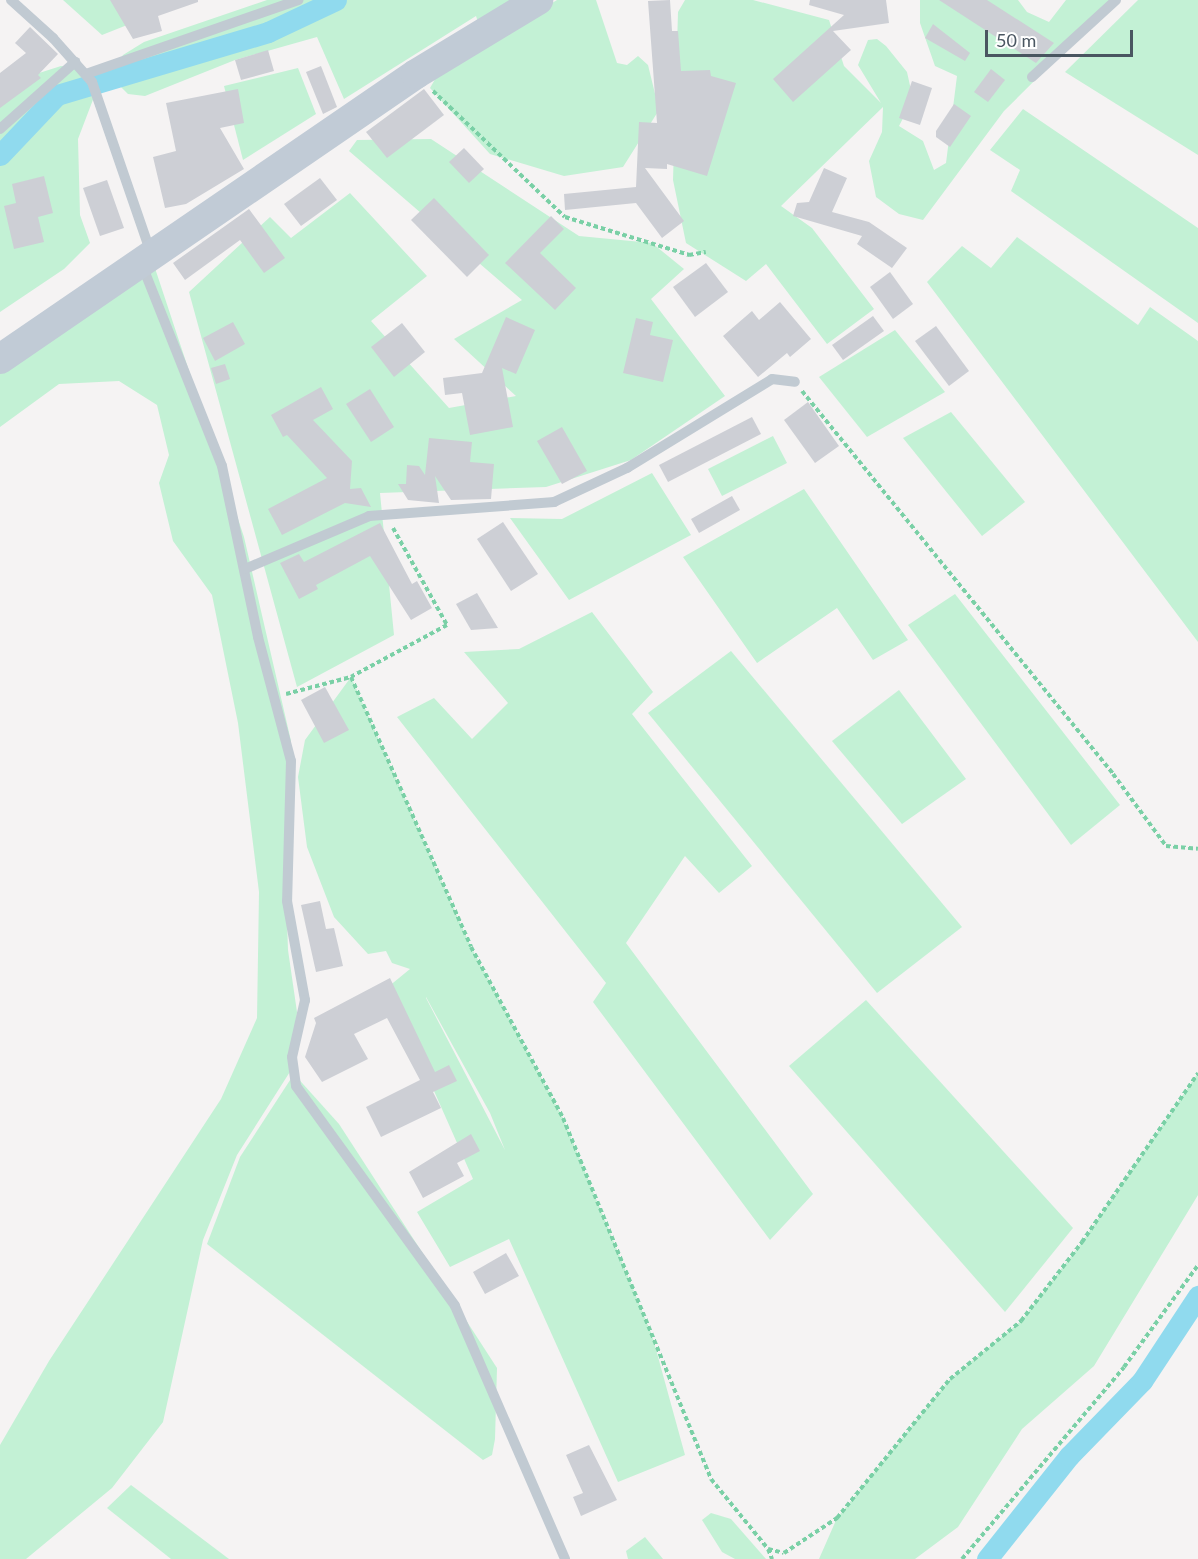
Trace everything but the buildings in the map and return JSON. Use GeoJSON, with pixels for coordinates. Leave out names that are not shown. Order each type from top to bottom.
{"type":"FeatureCollection","features":[{"type":"Feature","properties":{"kind":"street"},"geometry":{"type":"LineString","coordinates":[[0,359],[416,74],[538,0]]}},
{"type":"Feature","properties":{"kind":"lane"},"geometry":{"type":"LineString","coordinates":[[11,0],[89,78],[107,115],[146,258],[222,466],[258,638],[276,696],[292,771],[286,882],[305,1000],[292,1057],[296,1086],[455,1306],[566,1559]]}},
{"type":"Feature","properties":{"kind":"lane"},"geometry":{"type":"LineString","coordinates":[[89,78],[299,0]]}},
{"type":"Feature","properties":{"kind":"lane"},"geometry":{"type":"LineString","coordinates":[[1032,77],[1116,0]]}},
{"type":"Feature","properties":{"kind":"lane"},"geometry":{"type":"LineString","coordinates":[[0,129],[75,62]]}},
{"type":"Feature","properties":{"kind":"lane"},"geometry":{"type":"LineString","coordinates":[[245,569],[352,520],[386,515],[554,502],[627,468],[772,379],[795,382]]}},
{"type":"Feature","properties":{"kind":"path"},"geometry":{"type":"LineString","coordinates":[[416,74],[565,217],[689,255],[706,252]]}},
{"type":"Feature","properties":{"kind":"path"},"geometry":{"type":"LineString","coordinates":[[795,382],[1113,774],[1166,846],[1198,849]]}},
{"type":"Feature","properties":{"kind":"path"},"geometry":{"type":"LineString","coordinates":[[276,696],[351,677],[447,625],[386,515]]}},
{"type":"Feature","properties":{"kind":"path"},"geometry":{"type":"LineString","coordinates":[[351,677],[471,947],[563,1118],[711,1479],[768,1549],[772,1559]]}},
{"type":"Feature","properties":{"kind":"path"},"geometry":{"type":"LineString","coordinates":[[768,1549],[784,1553],[837,1518],[950,1379],[1021,1321],[1082,1242],[1198,1073]]}},
{"type":"Feature","properties":{"kind":"path"},"geometry":{"type":"LineString","coordinates":[[962,1559],[1124,1367],[1198,1265]]}},
{"type":"Feature","properties":{"kind":"green space"},"geometry":{"type":"Polygon","coordinates":[[[63,0],[190,0],[102,35],[63,0]]]}},
{"type":"Feature","properties":{"kind":"green space"},"geometry":{"type":"Polygon","coordinates":[[[267,0],[529,0],[480,28],[476,16],[344,99],[317,37],[235,60],[145,96],[128,94],[115,81],[114,68],[123,55],[144,42],[267,0]]]}},
{"type":"Feature","properties":{"kind":"green space"},"geometry":{"type":"Polygon","coordinates":[[[557,0],[596,0],[617,63],[627,65],[638,56],[648,65],[659,110],[623,167],[564,176],[490,154],[430,88],[438,74],[557,0]]]}},
{"type":"Feature","properties":{"kind":"green space"},"geometry":{"type":"Polygon","coordinates":[[[685,0],[753,0],[829,20],[844,66],[881,103],[858,65],[868,40],[877,39],[886,46],[907,72],[913,99],[899,126],[923,141],[934,170],[946,163],[957,76],[935,66],[920,23],[920,0],[1018,0],[1027,12],[1049,22],[1066,0],[1116,0],[1004,111],[923,220],[899,214],[876,197],[869,161],[882,132],[883,107],[781,206],[812,228],[874,309],[827,344],[766,264],[746,281],[686,243],[673,180],[678,12],[685,0]]]}},
{"type":"Feature","properties":{"kind":"green space"},"geometry":{"type":"Polygon","coordinates":[[[1138,0],[1198,0],[1198,155],[1065,72],[1138,0]]]}},
{"type":"Feature","properties":{"kind":"green space"},"geometry":{"type":"Polygon","coordinates":[[[61,66],[81,69],[94,97],[78,139],[80,215],[90,243],[64,269],[0,312],[0,101],[36,74],[61,66]]]}},
{"type":"Feature","properties":{"kind":"green space"},"geometry":{"type":"Polygon","coordinates":[[[298,68],[316,114],[243,160],[224,86],[298,68]]]}},
{"type":"Feature","properties":{"kind":"green space"},"geometry":{"type":"Polygon","coordinates":[[[1023,109],[1198,228],[1198,323],[1011,191],[1020,170],[990,150],[1023,109]]]}},
{"type":"Feature","properties":{"kind":"green space"},"geometry":{"type":"Polygon","coordinates":[[[431,139],[579,236],[652,243],[684,269],[651,299],[725,396],[631,460],[546,487],[380,493],[394,635],[297,687],[189,292],[270,217],[291,238],[350,193],[427,276],[371,321],[449,408],[516,396],[454,339],[522,300],[349,151],[357,140],[431,139]]]}},
{"type":"Feature","properties":{"kind":"green space"},"geometry":{"type":"Polygon","coordinates":[[[1017,237],[1138,325],[1150,307],[1198,341],[1198,642],[927,282],[962,246],[991,268],[1017,237]]]}},
{"type":"Feature","properties":{"kind":"green space"},"geometry":{"type":"Polygon","coordinates":[[[149,250],[244,537],[291,741],[285,862],[288,950],[297,1012],[293,1067],[237,1155],[203,1240],[163,1422],[112,1488],[26,1559],[0,1559],[0,1445],[49,1361],[221,1099],[257,1018],[259,892],[238,723],[212,595],[173,541],[159,483],[169,455],[157,405],[119,381],[59,384],[0,427],[0,347],[149,250]]]}},
{"type":"Feature","properties":{"kind":"green space"},"geometry":{"type":"Polygon","coordinates":[[[895,330],[945,392],[867,437],[819,377],[895,330]]]}},
{"type":"Feature","properties":{"kind":"green space"},"geometry":{"type":"Polygon","coordinates":[[[951,412],[1025,502],[982,536],[903,438],[951,412]]]}},
{"type":"Feature","properties":{"kind":"green space"},"geometry":{"type":"Polygon","coordinates":[[[773,436],[787,463],[722,496],[708,469],[773,436]]]}},
{"type":"Feature","properties":{"kind":"green space"},"geometry":{"type":"Polygon","coordinates":[[[652,473],[691,535],[569,600],[510,518],[562,519],[652,473]]]}},
{"type":"Feature","properties":{"kind":"green space"},"geometry":{"type":"Polygon","coordinates":[[[804,489],[908,640],[873,660],[837,608],[757,663],[683,557],[804,489]]]}},
{"type":"Feature","properties":{"kind":"green space"},"geometry":{"type":"Polygon","coordinates":[[[955,594],[1120,805],[1071,845],[908,625],[955,594]]]}},
{"type":"Feature","properties":{"kind":"green space"},"geometry":{"type":"Polygon","coordinates":[[[592,612],[653,692],[632,714],[752,866],[719,893],[685,856],[626,943],[813,1194],[770,1240],[593,1002],[606,983],[397,717],[434,698],[472,739],[508,703],[464,652],[519,649],[592,612]]]}},
{"type":"Feature","properties":{"kind":"green space"},"geometry":{"type":"Polygon","coordinates":[[[731,651],[962,927],[877,993],[648,713],[731,651]]]}},
{"type":"Feature","properties":{"kind":"green space"},"geometry":{"type":"Polygon","coordinates":[[[351,677],[471,947],[563,1118],[652,1335],[685,1455],[618,1482],[509,1239],[450,1267],[417,1212],[473,1179],[388,987],[410,969],[392,963],[386,951],[368,954],[334,917],[307,847],[298,777],[305,740],[351,677]],[[426,997],[505,1150],[490,1113],[426,997]]]}},
{"type":"Feature","properties":{"kind":"green space"},"geometry":{"type":"Polygon","coordinates":[[[899,690],[966,779],[902,824],[832,741],[899,690]]]}},
{"type":"Feature","properties":{"kind":"green space"},"geometry":{"type":"Polygon","coordinates":[[[866,1000],[1073,1228],[1005,1312],[789,1066],[866,1000]]]}},
{"type":"Feature","properties":{"kind":"green space"},"geometry":{"type":"Polygon","coordinates":[[[1198,1073],[1198,1195],[1094,1366],[1022,1429],[958,1527],[915,1559],[819,1559],[837,1518],[950,1379],[1021,1321],[1082,1242],[1198,1073]]]}},
{"type":"Feature","properties":{"kind":"green space"},"geometry":{"type":"Polygon","coordinates":[[[294,1074],[339,1124],[497,1368],[495,1439],[492,1455],[483,1460],[207,1244],[240,1157],[294,1074]]]}},
{"type":"Feature","properties":{"kind":"green space"},"geometry":{"type":"Polygon","coordinates":[[[131,1485],[229,1559],[171,1559],[107,1508],[131,1485]]]}},
{"type":"Feature","properties":{"kind":"green space"},"geometry":{"type":"Polygon","coordinates":[[[711,1513],[731,1519],[766,1559],[735,1559],[722,1552],[702,1520],[711,1513]]]}},
{"type":"Feature","properties":{"kind":"green space"},"geometry":{"type":"Polygon","coordinates":[[[645,1537],[663,1559],[628,1559],[626,1551],[645,1537]]]}},
{"type":"Feature","properties":{"kind":"waterway"},"geometry":{"type":"LineString","coordinates":[[0,155],[57,95],[268,32],[336,0]]}},
{"type":"Feature","properties":{"kind":"waterway"},"geometry":{"type":"LineString","coordinates":[[987,1559],[1069,1456],[1142,1381],[1198,1296]]}}]}
